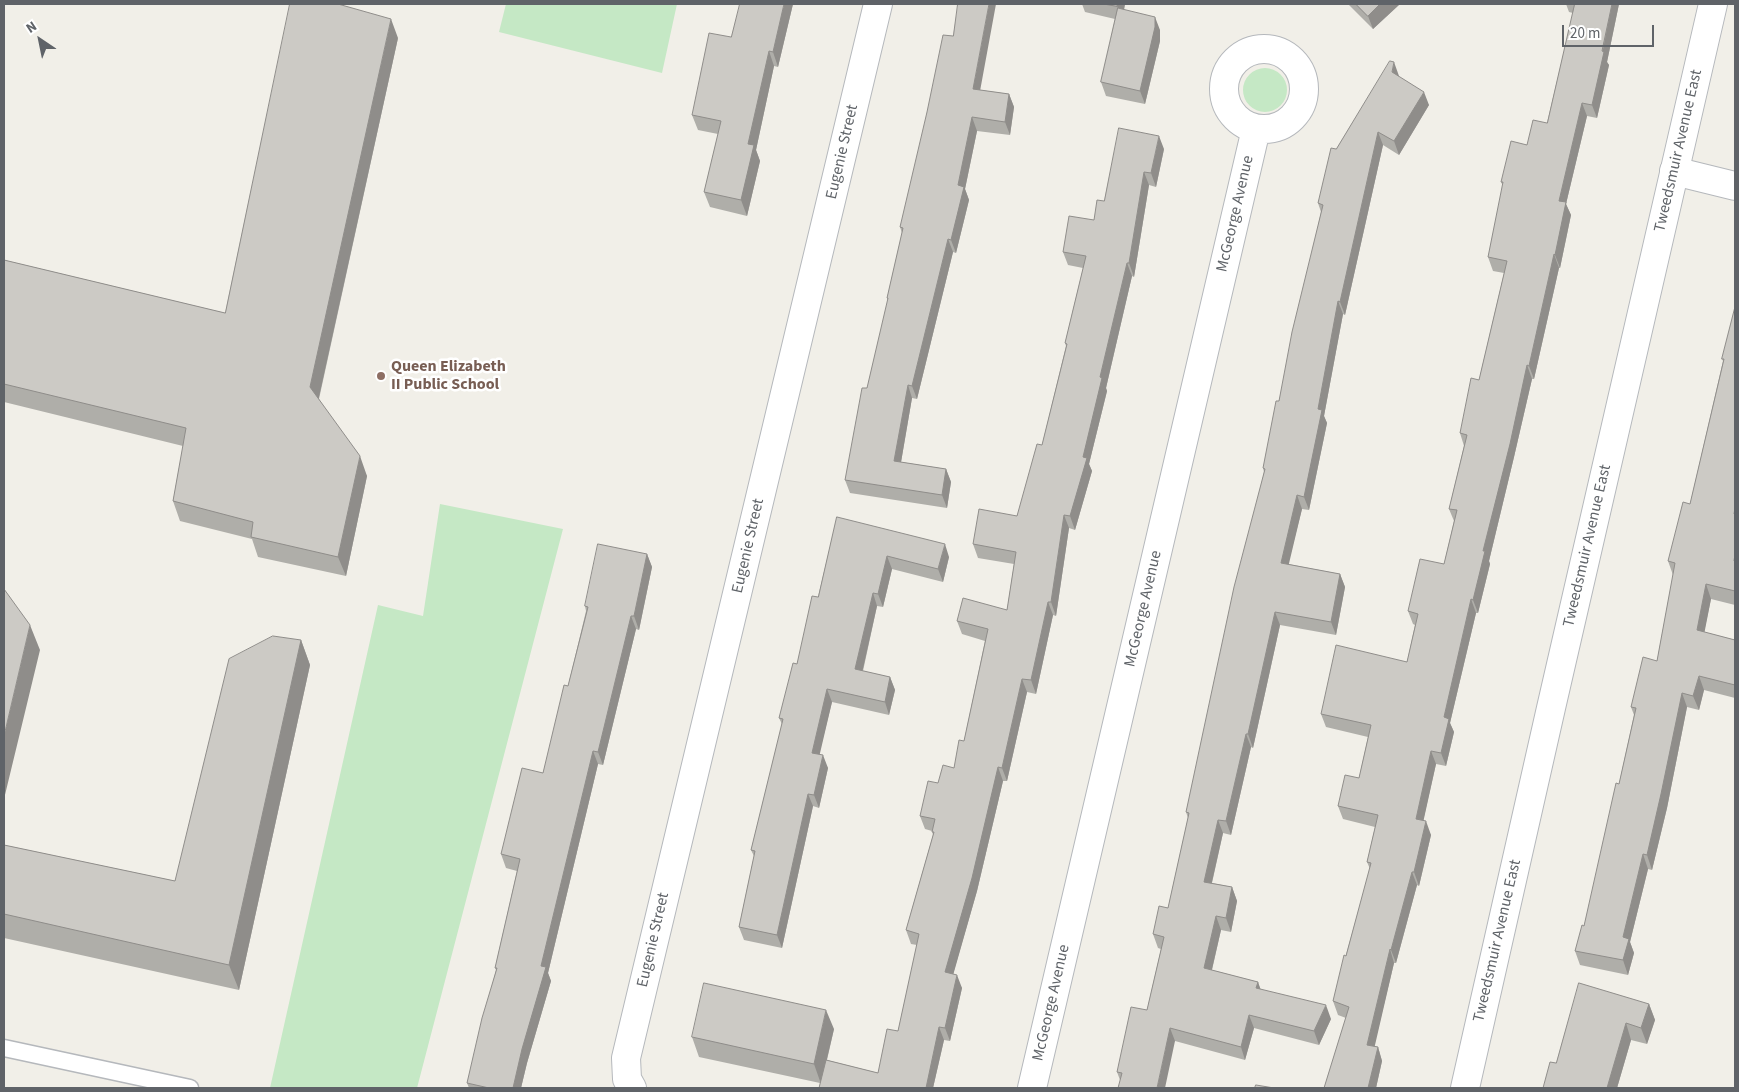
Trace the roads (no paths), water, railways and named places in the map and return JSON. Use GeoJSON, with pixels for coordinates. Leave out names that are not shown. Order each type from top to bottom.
{"type":"FeatureCollection","features":[{"type":"Feature","properties":{"kind":"street","name":"Eugenie Street"},"geometry":{"type":"LineString","coordinates":[[632,1088],[627,1079],[626,1058],[878,4]]}},
{"type":"Feature","properties":{"kind":"street","name":"Tweedsmuir Avenue East"},"geometry":{"type":"LineString","coordinates":[[1465,1088],[1713,4]]}},
{"type":"Feature","properties":{"kind":"street","name":"McGeorge Avenue"},"geometry":{"type":"LineString","coordinates":[[1032,1088],[1256,129]]}},
{"type":"Feature","properties":{"kind":"street"},"geometry":{"type":"LineString","coordinates":[[1674,171],[1735,186]]}},
{"type":"Feature","properties":{"kind":"lane"},"geometry":{"type":"LineString","coordinates":[[4,1048],[190,1088]]}},
{"type":"Feature","properties":{"kind":"place","name":"Queen Elizabeth II Public School"},"geometry":{"type":"Point","coordinates":[381,376]}}]}
